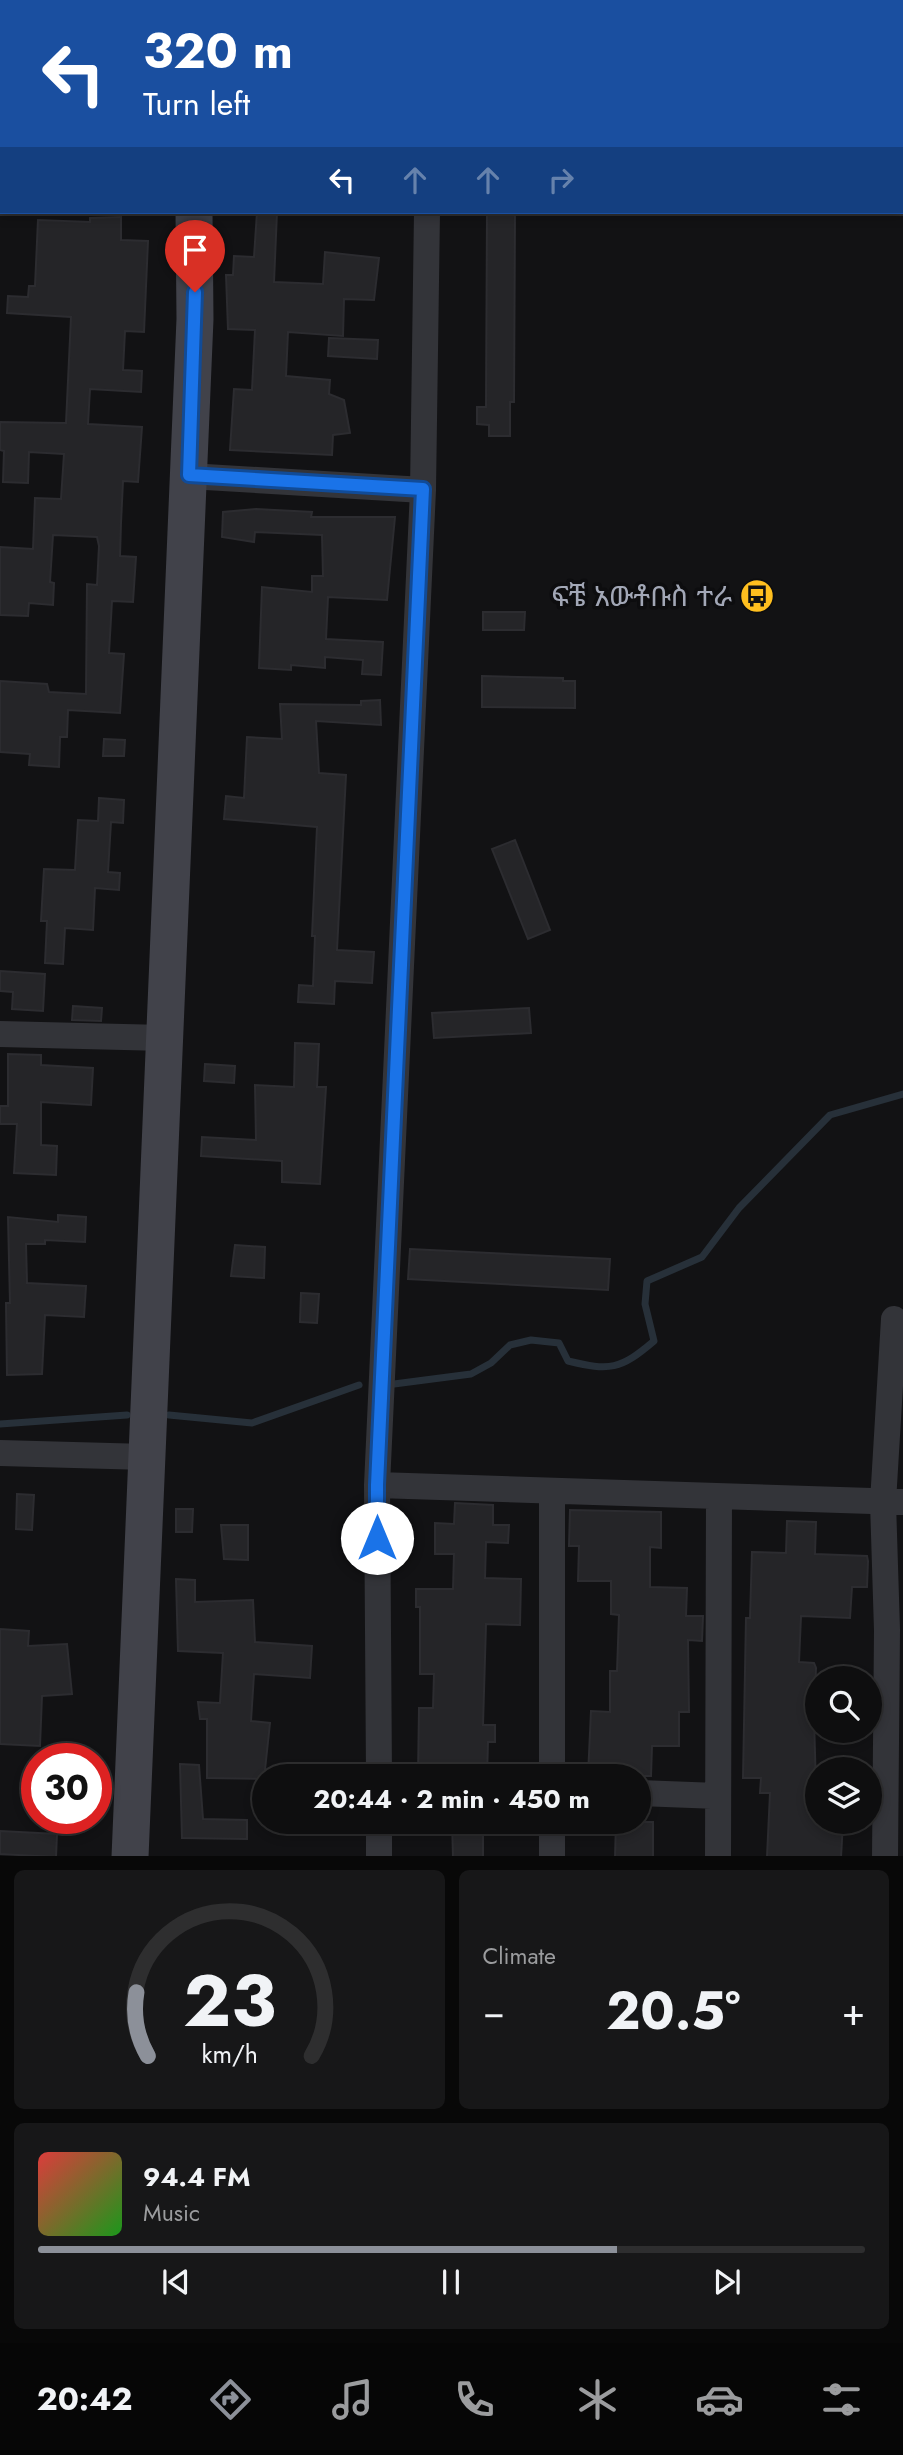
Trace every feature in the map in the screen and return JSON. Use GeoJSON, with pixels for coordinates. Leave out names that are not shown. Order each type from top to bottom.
{"type":"FeatureCollection","features":[{"type":"Feature","properties":{"kind":"street"},"geometry":{"type":"LineString","coordinates":[[130,1856],[189,475],[195,319],[194,214]]}},
{"type":"Feature","properties":{"kind":"street"},"geometry":{"type":"LineString","coordinates":[[379,1764],[377,1485],[423,489],[427,214]]}},
{"type":"Feature","properties":{"kind":"street"},"geometry":{"type":"LineString","coordinates":[[189,475],[423,489]]}},
{"type":"Feature","properties":{"kind":"street"},"geometry":{"type":"LineString","coordinates":[[0,1034],[165,1038]]}},
{"type":"Feature","properties":{"kind":"street"},"geometry":{"type":"LineString","coordinates":[[885,1856],[895,1753],[894,1319]]}},
{"type":"Feature","properties":{"kind":"street"},"geometry":{"type":"LineString","coordinates":[[0,1453],[147,1457]]}},
{"type":"Feature","properties":{"kind":"street"},"geometry":{"type":"LineString","coordinates":[[377,1485],[893,1502]]}},
{"type":"Feature","properties":{"kind":"street"},"geometry":{"type":"LineString","coordinates":[[552,1491],[552,1764]]}},
{"type":"Feature","properties":{"kind":"street"},"geometry":{"type":"LineString","coordinates":[[718,1856],[719,1497]]}},
{"type":"Feature","properties":{"kind":"street"},"geometry":{"type":"LineString","coordinates":[[651,1793],[718,1796]]}},
{"type":"Feature","properties":{"kind":"street"},"geometry":{"type":"LineString","coordinates":[[379,1834],[379,1856]]}},
{"type":"Feature","properties":{"kind":"street"},"geometry":{"type":"LineString","coordinates":[[551,1856],[552,1834]]}},
{"type":"Feature","properties":{"kind":"building"},"geometry":{"type":"Polygon","coordinates":[[[257,214],[277,214],[274,282],[323,284],[325,252],[379,258],[374,300],[344,299],[343,336],[288,332],[286,376],[330,380],[329,394],[344,400],[350,433],[333,435],[332,455],[230,450],[234,389],[252,390],[255,330],[228,329],[226,275],[233,275],[234,256],[254,257],[257,214]]]}},
{"type":"Feature","properties":{"kind":"building"},"geometry":{"type":"Polygon","coordinates":[[[487,214],[515,214],[514,402],[510,402],[510,436],[489,436],[489,425],[477,424],[477,407],[486,407],[487,214]]]}},
{"type":"Feature","properties":{"kind":"building"},"geometry":{"type":"Polygon","coordinates":[[[121,217],[121,240],[148,241],[144,332],[125,331],[123,370],[142,371],[141,392],[90,389],[88,424],[142,427],[138,482],[123,481],[120,556],[136,557],[133,602],[112,601],[109,653],[124,654],[120,713],[68,710],[67,737],[60,737],[59,767],[29,765],[30,754],[0,752],[0,681],[47,684],[49,692],[86,694],[87,584],[97,585],[99,546],[97,537],[53,535],[50,582],[54,583],[53,605],[29,603],[28,616],[0,615],[0,547],[33,549],[35,498],[61,499],[64,454],[29,452],[28,483],[3,482],[4,451],[0,450],[0,422],[66,423],[71,317],[7,313],[8,296],[28,297],[29,286],[35,286],[38,220],[90,222],[90,218],[121,217]]]}},
{"type":"Feature","properties":{"kind":"building"},"geometry":{"type":"Polygon","coordinates":[[[329,338],[378,340],[377,359],[328,356],[329,338]]]}},
{"type":"Feature","properties":{"kind":"building"},"geometry":{"type":"Polygon","coordinates":[[[256,509],[312,512],[311,517],[395,517],[387,600],[328,597],[326,639],[383,642],[381,675],[362,674],[363,660],[325,657],[325,668],[291,665],[291,670],[259,668],[262,587],[312,592],[312,576],[323,576],[322,535],[255,532],[254,542],[222,537],[223,512],[256,509]]]}},
{"type":"Feature","properties":{"kind":"building"},"geometry":{"type":"Polygon","coordinates":[[[483,612],[525,612],[524,630],[483,630],[483,612]]]}},
{"type":"Feature","properties":{"kind":"building"},"geometry":{"type":"Polygon","coordinates":[[[482,676],[563,678],[563,681],[575,681],[575,708],[482,707],[482,676]]]}},
{"type":"Feature","properties":{"kind":"building"},"geometry":{"type":"Polygon","coordinates":[[[380,700],[381,725],[316,721],[319,773],[346,775],[337,950],[374,952],[372,983],[335,981],[334,1004],[298,1002],[299,985],[313,986],[315,936],[312,936],[317,827],[224,819],[226,796],[244,798],[247,737],[282,739],[280,704],[361,705],[361,701],[380,700]]]}},
{"type":"Feature","properties":{"kind":"building"},"geometry":{"type":"Polygon","coordinates":[[[104,739],[125,740],[124,756],[103,756],[104,739]]]}},
{"type":"Feature","properties":{"kind":"building"},"geometry":{"type":"Polygon","coordinates":[[[99,798],[124,800],[123,823],[111,822],[108,872],[120,873],[119,890],[95,888],[93,930],[65,928],[63,964],[45,963],[47,921],[41,921],[44,869],[75,870],[78,820],[98,821],[99,798]]]}},
{"type":"Feature","properties":{"kind":"building"},"geometry":{"type":"Polygon","coordinates":[[[515,840],[550,930],[528,939],[492,849],[515,840]]]}},
{"type":"Feature","properties":{"kind":"building"},"geometry":{"type":"Polygon","coordinates":[[[0,971],[45,974],[43,1011],[12,1009],[13,992],[0,991],[0,971]]]}},
{"type":"Feature","properties":{"kind":"building"},"geometry":{"type":"Polygon","coordinates":[[[73,1006],[102,1008],[101,1021],[72,1020],[73,1006]]]}},
{"type":"Feature","properties":{"kind":"building"},"geometry":{"type":"Polygon","coordinates":[[[529,1008],[531,1033],[434,1038],[432,1013],[529,1008]]]}},
{"type":"Feature","properties":{"kind":"building"},"geometry":{"type":"Polygon","coordinates":[[[295,1043],[319,1044],[317,1087],[326,1087],[320,1184],[282,1182],[282,1161],[201,1156],[202,1137],[256,1140],[255,1085],[294,1087],[295,1043]]]}},
{"type":"Feature","properties":{"kind":"building"},"geometry":{"type":"Polygon","coordinates":[[[8,1054],[41,1055],[41,1065],[93,1068],[91,1105],[41,1102],[41,1145],[57,1146],[56,1175],[14,1173],[17,1124],[0,1124],[0,1106],[8,1106],[8,1054]]]}},
{"type":"Feature","properties":{"kind":"building"},"geometry":{"type":"Polygon","coordinates":[[[205,1064],[235,1066],[234,1083],[204,1081],[205,1064]]]}},
{"type":"Feature","properties":{"kind":"building"},"geometry":{"type":"Polygon","coordinates":[[[58,1215],[86,1217],[85,1242],[45,1240],[45,1244],[26,1244],[27,1283],[86,1286],[84,1317],[45,1315],[42,1374],[7,1375],[6,1303],[10,1303],[8,1217],[58,1222],[58,1215]]]}},
{"type":"Feature","properties":{"kind":"building"},"geometry":{"type":"Polygon","coordinates":[[[235,1245],[265,1247],[264,1278],[231,1276],[235,1245]]]}},
{"type":"Feature","properties":{"kind":"building"},"geometry":{"type":"Polygon","coordinates":[[[410,1249],[610,1259],[608,1290],[408,1279],[410,1249]]]}},
{"type":"Feature","properties":{"kind":"building"},"geometry":{"type":"Polygon","coordinates":[[[301,1293],[319,1294],[317,1323],[300,1322],[301,1293]]]}},
{"type":"Feature","properties":{"kind":"building"},"geometry":{"type":"Polygon","coordinates":[[[17,1494],[34,1495],[32,1530],[16,1529],[17,1494]]]}},
{"type":"Feature","properties":{"kind":"building"},"geometry":{"type":"Polygon","coordinates":[[[455,1503],[493,1505],[493,1525],[509,1525],[508,1543],[486,1542],[485,1578],[521,1579],[520,1625],[486,1624],[483,1725],[495,1725],[495,1742],[488,1742],[487,1764],[418,1764],[419,1708],[433,1708],[434,1674],[420,1674],[420,1607],[416,1607],[416,1589],[453,1589],[454,1554],[435,1554],[435,1523],[454,1524],[455,1503]]]}},
{"type":"Feature","properties":{"kind":"building"},"geometry":{"type":"Polygon","coordinates":[[[176,1509],[193,1509],[192,1532],[176,1532],[176,1509]]]}},
{"type":"Feature","properties":{"kind":"building"},"geometry":{"type":"Polygon","coordinates":[[[570,1510],[661,1512],[661,1548],[650,1547],[650,1587],[687,1588],[686,1616],[703,1616],[702,1641],[688,1640],[689,1712],[679,1712],[679,1746],[652,1746],[651,1776],[651,1764],[589,1764],[591,1711],[610,1712],[610,1671],[617,1671],[619,1615],[611,1614],[611,1581],[578,1581],[579,1546],[569,1546],[570,1510]]]}},
{"type":"Feature","properties":{"kind":"building"},"geometry":{"type":"Polygon","coordinates":[[[787,1521],[816,1522],[815,1554],[867,1556],[867,1587],[852,1587],[850,1618],[801,1616],[799,1662],[814,1663],[815,1666],[805,1666],[805,1743],[815,1743],[815,1757],[805,1757],[805,1834],[842,1834],[841,1856],[767,1856],[770,1793],[760,1793],[761,1778],[743,1778],[746,1618],[750,1618],[752,1552],[786,1553],[787,1521]]]}},
{"type":"Feature","properties":{"kind":"building"},"geometry":{"type":"Polygon","coordinates":[[[221,1525],[248,1525],[248,1560],[224,1559],[221,1525]]]}},
{"type":"Feature","properties":{"kind":"building"},"geometry":{"type":"Polygon","coordinates":[[[176,1579],[195,1580],[195,1602],[253,1600],[255,1642],[312,1646],[310,1678],[254,1674],[251,1721],[270,1723],[266,1764],[252,1764],[252,1779],[207,1778],[207,1719],[200,1719],[198,1702],[220,1703],[223,1653],[178,1651],[176,1579]]]}},
{"type":"Feature","properties":{"kind":"building"},"geometry":{"type":"Polygon","coordinates":[[[0,1629],[29,1631],[28,1646],[67,1644],[72,1694],[42,1696],[40,1743],[0,1744],[0,1629]]]}},
{"type":"Feature","properties":{"kind":"building"},"geometry":{"type":"Polygon","coordinates":[[[180,1764],[199,1765],[203,1819],[247,1820],[247,1839],[182,1838],[180,1764]]]}},
{"type":"Feature","properties":{"kind":"building"},"geometry":{"type":"Polygon","coordinates":[[[653,1822],[653,1856],[615,1856],[616,1834],[651,1834],[653,1822]]]}},
{"type":"Feature","properties":{"kind":"building"},"geometry":{"type":"Polygon","coordinates":[[[0,1831],[57,1834],[56,1856],[0,1854],[0,1831]]]}},
{"type":"Feature","properties":{"kind":"building"},"geometry":{"type":"Polygon","coordinates":[[[452,1834],[483,1834],[483,1856],[453,1856],[452,1834]]]}},
{"type":"Feature","properties":{"kind":"waterway"},"geometry":{"type":"LineString","coordinates":[[394,1384],[471,1374],[491,1363],[510,1345],[531,1340],[559,1343],[568,1361],[582,1364],[614,1366],[632,1358],[654,1341],[645,1304],[647,1281],[702,1257],[739,1208],[830,1115],[903,1094]]}},
{"type":"Feature","properties":{"kind":"waterway"},"geometry":{"type":"LineString","coordinates":[[169,1415],[252,1423],[359,1385]]}},
{"type":"Feature","properties":{"kind":"waterway"},"geometry":{"type":"LineString","coordinates":[[0,1424],[127,1415]]}},
{"type":"Feature","properties":{"kind":"place","name":"ፍቼ አውቶቡስ ተራ"},"geometry":{"type":"Point","coordinates":[757,596]}},
{"type":"Feature","properties":{"kind":"route"},"geometry":{"type":"LineString","coordinates":[[195,292],[189,475],[423,489],[377,1485],[377,1538]]}}]}
